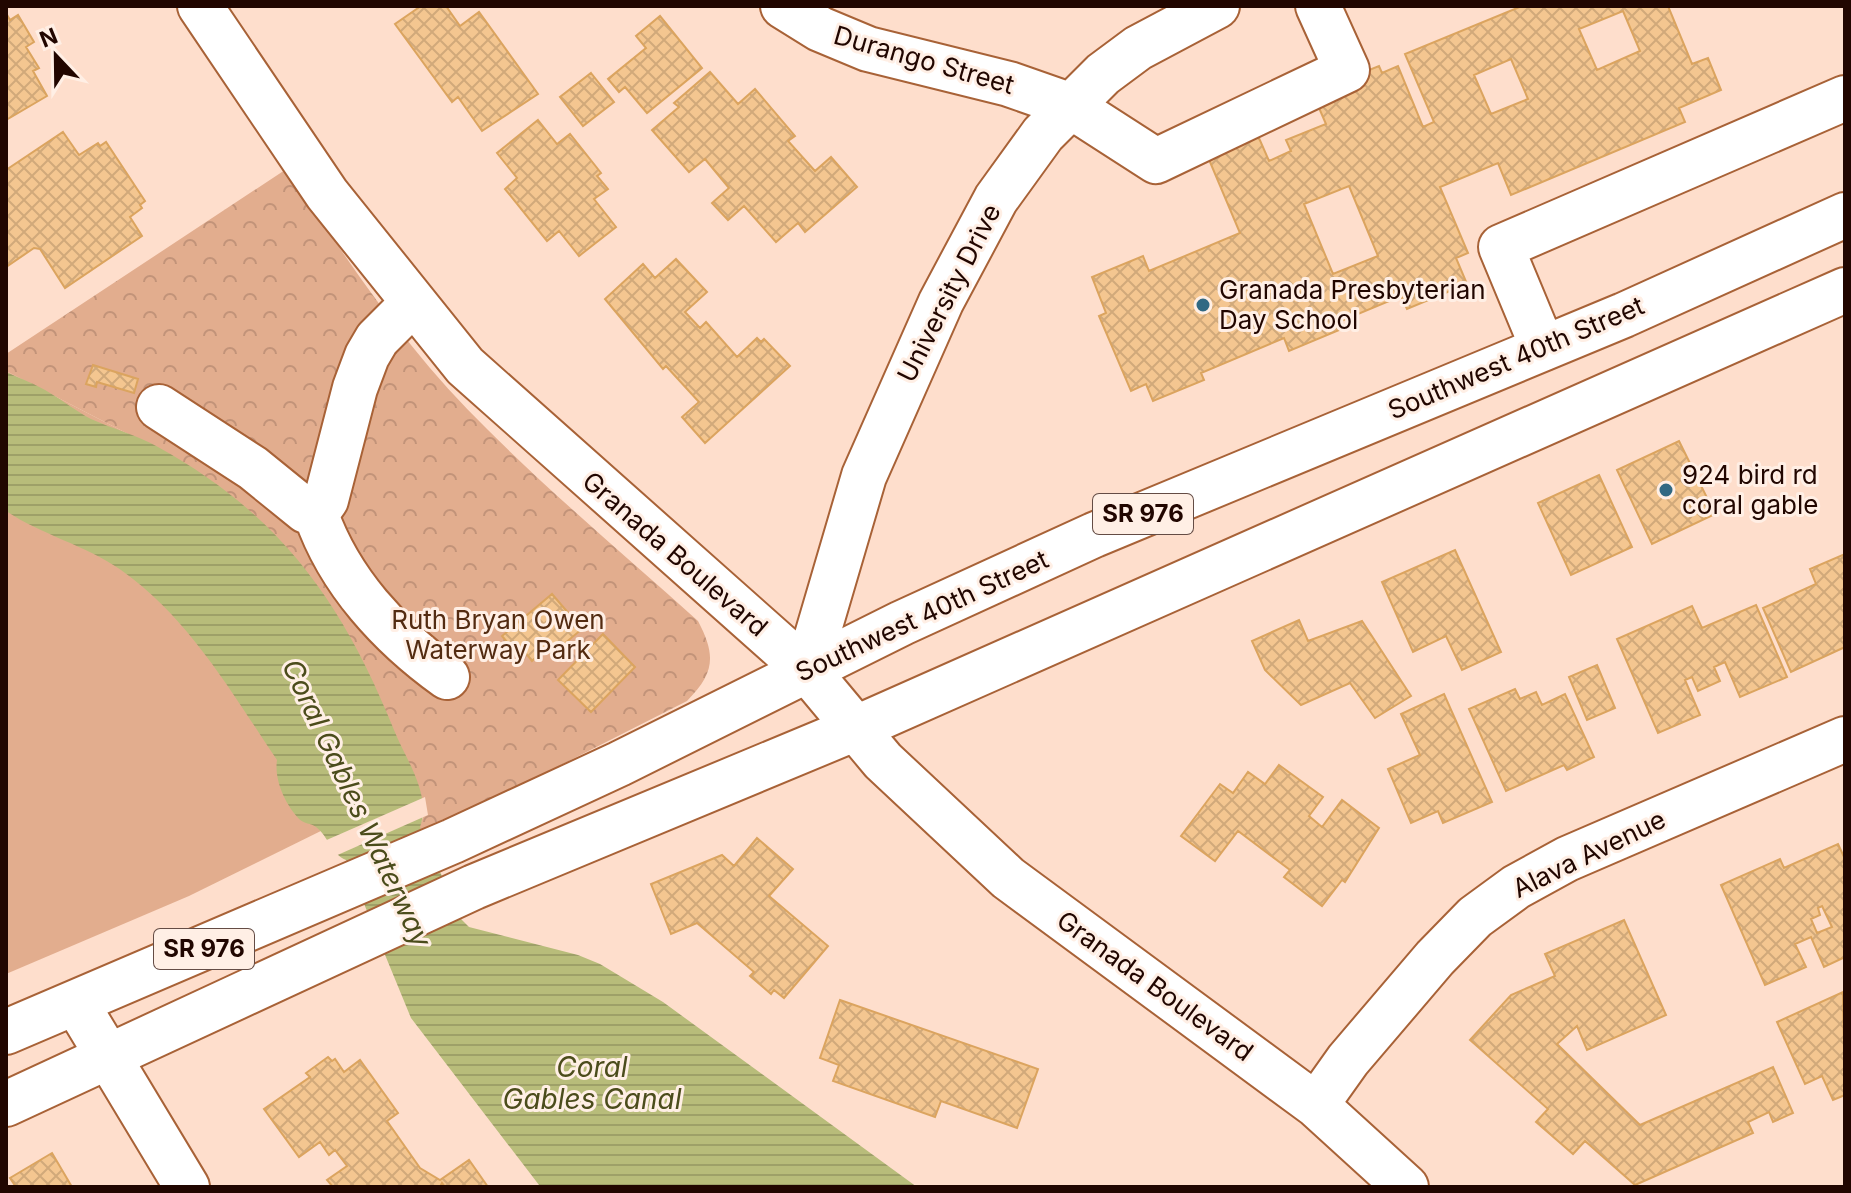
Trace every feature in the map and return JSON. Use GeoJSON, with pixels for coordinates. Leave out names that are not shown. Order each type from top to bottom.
{"type":"FeatureCollection","features":[{"type":"Feature","properties":{"kind":"main road","name":"Granada Boulevard"},"geometry":{"type":"LineString","coordinates":[[200,6],[295,149],[412,304],[465,366],[513,412],[807,670],[883,761],[1008,878],[1316,1105],[1406,1187]]}},
{"type":"Feature","properties":{"kind":"main road","name":"Durango Street"},"geometry":{"type":"LineString","coordinates":[[783,6],[820,29],[868,49],[1009,84],[1069,105],[1156,161],[1347,70],[1318,6]]}},
{"type":"Feature","properties":{"kind":"main road","name":"University Drive"},"geometry":{"type":"LineString","coordinates":[[807,670],[864,476],[928,329],[996,199],[1069,105],[1138,48],[1217,6]]}},
{"type":"Feature","properties":{"kind":"main road"},"geometry":{"type":"LineString","coordinates":[[1543,348],[1501,247],[1845,98]]}},
{"type":"Feature","properties":{"kind":"main road","name":"Southwest 40th Street"},"geometry":{"type":"LineString","coordinates":[[6,1032],[331,896],[453,841],[1094,535],[1543,348],[1845,215]]}},
{"type":"Feature","properties":{"kind":"main road","name":"SR 976"},"geometry":{"type":"LineString","coordinates":[[6,1104],[108,1059],[352,941],[854,729],[1845,290]]}},
{"type":"Feature","properties":{"kind":"main road"},"geometry":{"type":"LineString","coordinates":[[316,514],[326,500],[355,388],[367,356],[377,339],[412,304]]}},
{"type":"Feature","properties":{"kind":"main road"},"geometry":{"type":"LineString","coordinates":[[159,407],[253,468],[306,511],[316,514]]}},
{"type":"Feature","properties":{"kind":"main road"},"geometry":{"type":"LineString","coordinates":[[316,514],[327,546],[359,593],[412,651],[447,677]]}},
{"type":"Feature","properties":{"kind":"main road","name":"Alava Avenue"},"geometry":{"type":"LineString","coordinates":[[1316,1105],[1348,1060],[1435,958],[1475,917],[1516,887],[1567,859],[1845,739]]}},
{"type":"Feature","properties":{"kind":"main road"},"geometry":{"type":"LineString","coordinates":[[76,1003],[187,1187]]}},
{"type":"Feature","properties":{"kind":"green space","name":"Ruth Bryan Owen Waterway Park"},"geometry":{"type":"Polygon","coordinates":[[[288,168],[355,271],[458,400],[538,478],[698,621],[708,644],[708,672],[687,701],[423,835],[419,827],[424,815],[130,435],[6,371],[6,354],[288,168]]]}},
{"type":"Feature","properties":{"kind":"green space"},"geometry":{"type":"Polygon","coordinates":[[[6,371],[130,435],[414,785],[189,896],[6,974],[6,371]]]}},
{"type":"Feature","properties":{"kind":"water","name":"Coral Gables Canal"},"geometry":{"type":"Polygon","coordinates":[[[6,372],[45,390],[91,419],[150,443],[201,473],[240,502],[303,566],[353,642],[374,684],[420,790],[423,815],[420,827],[461,919],[469,927],[578,955],[600,964],[663,1002],[917,1187],[539,1185],[411,1018],[346,860],[337,854],[320,831],[301,821],[289,806],[279,784],[277,760],[208,658],[168,611],[121,570],[6,511],[6,372]]]}},
{"type":"Feature","properties":{"kind":"pier"},"geometry":{"type":"Polygon","coordinates":[[[425,797],[428,815],[333,857],[322,842],[425,797]]]}},
{"type":"Feature","properties":{"kind":"building"},"geometry":{"type":"Polygon","coordinates":[[[421,6],[446,6],[460,26],[479,12],[538,94],[482,131],[458,97],[452,102],[395,24],[421,6]]]}},
{"type":"Feature","properties":{"kind":"building"},"geometry":{"type":"Polygon","coordinates":[[[1522,6],[1668,6],[1692,64],[1708,58],[1721,90],[1679,108],[1685,122],[1511,195],[1498,163],[1440,187],[1468,253],[1456,258],[1467,284],[1407,309],[1401,296],[1341,321],[1344,328],[1289,351],[1284,338],[1201,373],[1204,380],[1153,401],[1146,384],[1131,391],[1099,316],[1106,313],[1092,277],[1143,256],[1149,271],[1240,233],[1202,143],[1252,122],[1269,161],[1291,151],[1286,140],[1326,124],[1316,101],[1324,88],[1379,66],[1382,73],[1398,66],[1423,127],[1434,122],[1405,54],[1522,6]],[[1623,11],[1579,29],[1597,70],[1640,51],[1623,11]],[[1511,59],[1474,75],[1491,114],[1528,99],[1511,59]],[[1349,186],[1304,204],[1333,274],[1378,256],[1349,186]]]}},
{"type":"Feature","properties":{"kind":"building"},"geometry":{"type":"Polygon","coordinates":[[[6,13],[10,20],[18,15],[34,42],[26,47],[39,68],[33,71],[47,96],[6,120],[6,13]]]}},
{"type":"Feature","properties":{"kind":"building"},"geometry":{"type":"Polygon","coordinates":[[[660,16],[702,68],[647,113],[625,87],[619,92],[608,79],[646,48],[636,36],[660,16]]]}},
{"type":"Feature","properties":{"kind":"building"},"geometry":{"type":"Polygon","coordinates":[[[710,72],[738,104],[755,89],[795,136],[788,141],[815,171],[831,157],[857,187],[805,232],[798,223],[776,242],[744,206],[728,220],[712,203],[729,188],[705,159],[689,172],[652,130],[679,107],[674,103],[710,72]]]}},
{"type":"Feature","properties":{"kind":"building"},"geometry":{"type":"Polygon","coordinates":[[[591,73],[614,102],[583,126],[560,97],[591,73]]]}},
{"type":"Feature","properties":{"kind":"building"},"geometry":{"type":"Polygon","coordinates":[[[538,120],[557,144],[570,134],[601,173],[597,176],[608,189],[594,199],[616,227],[579,256],[559,231],[547,241],[505,189],[517,178],[497,153],[538,120]]]}},
{"type":"Feature","properties":{"kind":"building"},"geometry":{"type":"Polygon","coordinates":[[[63,132],[79,155],[98,143],[100,146],[106,142],[145,201],[140,205],[142,208],[130,217],[142,236],[65,288],[40,249],[34,248],[6,267],[6,170],[63,132]]]}},
{"type":"Feature","properties":{"kind":"building"},"geometry":{"type":"Polygon","coordinates":[[[676,259],[707,292],[685,312],[700,328],[706,322],[737,357],[757,338],[761,342],[764,339],[790,366],[705,443],[682,417],[699,402],[666,366],[663,369],[605,299],[643,264],[655,278],[676,259]]]}},
{"type":"Feature","properties":{"kind":"building"},"geometry":{"type":"Polygon","coordinates":[[[93,365],[138,379],[134,393],[97,382],[96,387],[86,384],[93,365]]]}},
{"type":"Feature","properties":{"kind":"building"},"geometry":{"type":"Polygon","coordinates":[[[1679,441],[1715,514],[1652,544],[1617,470],[1679,441]]]}},
{"type":"Feature","properties":{"kind":"building"},"geometry":{"type":"Polygon","coordinates":[[[1599,475],[1632,547],[1571,575],[1538,503],[1599,475]]]}},
{"type":"Feature","properties":{"kind":"building"},"geometry":{"type":"Polygon","coordinates":[[[1455,550],[1501,652],[1462,670],[1446,636],[1413,652],[1382,582],[1455,550]]]}},
{"type":"Feature","properties":{"kind":"building"},"geometry":{"type":"Polygon","coordinates":[[[1845,554],[1845,647],[1791,672],[1763,608],[1816,584],[1810,569],[1845,554]]]}},
{"type":"Feature","properties":{"kind":"building"},"geometry":{"type":"Polygon","coordinates":[[[552,594],[582,629],[552,654],[546,648],[532,661],[524,651],[519,656],[502,636],[552,594]]]}},
{"type":"Feature","properties":{"kind":"building"},"geometry":{"type":"Polygon","coordinates":[[[1756,605],[1787,677],[1740,697],[1725,662],[1714,667],[1720,681],[1698,691],[1692,677],[1685,680],[1700,715],[1658,733],[1617,639],[1692,606],[1702,628],[1756,605]]]}},
{"type":"Feature","properties":{"kind":"building"},"geometry":{"type":"Polygon","coordinates":[[[1299,620],[1308,641],[1362,621],[1411,696],[1375,718],[1350,683],[1301,705],[1265,670],[1252,641],[1299,620]]]}},
{"type":"Feature","properties":{"kind":"building"},"geometry":{"type":"Polygon","coordinates":[[[603,634],[635,667],[591,712],[558,680],[603,634]]]}},
{"type":"Feature","properties":{"kind":"building"},"geometry":{"type":"Polygon","coordinates":[[[1597,665],[1615,708],[1587,720],[1569,677],[1597,665]]]}},
{"type":"Feature","properties":{"kind":"building"},"geometry":{"type":"Polygon","coordinates":[[[1515,689],[1520,699],[1536,692],[1542,705],[1565,694],[1594,757],[1567,770],[1564,765],[1506,791],[1469,709],[1515,689]]]}},
{"type":"Feature","properties":{"kind":"building"},"geometry":{"type":"Polygon","coordinates":[[[1444,694],[1492,802],[1443,823],[1438,811],[1411,823],[1388,769],[1420,755],[1401,714],[1444,694]]]}},
{"type":"Feature","properties":{"kind":"building"},"geometry":{"type":"Polygon","coordinates":[[[1279,765],[1323,797],[1309,816],[1322,827],[1342,800],[1379,828],[1345,882],[1342,880],[1322,906],[1284,877],[1290,870],[1238,831],[1215,861],[1181,836],[1220,784],[1233,793],[1248,772],[1265,784],[1279,765]]]}},
{"type":"Feature","properties":{"kind":"building"},"geometry":{"type":"Polygon","coordinates":[[[757,838],[793,869],[769,896],[828,946],[784,998],[774,990],[771,994],[750,976],[754,972],[697,923],[671,934],[651,884],[722,855],[734,866],[757,838]]]}},
{"type":"Feature","properties":{"kind":"building"},"geometry":{"type":"Polygon","coordinates":[[[1838,844],[1845,859],[1845,957],[1824,967],[1811,937],[1795,944],[1806,967],[1765,985],[1721,885],[1780,859],[1784,868],[1838,844]],[[1822,906],[1818,908],[1820,915],[1811,919],[1817,933],[1832,927],[1822,906]]]}},
{"type":"Feature","properties":{"kind":"building"},"geometry":{"type":"Polygon","coordinates":[[[1624,920],[1666,1015],[1587,1050],[1577,1026],[1557,1044],[1640,1125],[1773,1067],[1793,1113],[1773,1122],[1769,1112],[1748,1122],[1753,1133],[1635,1185],[1585,1141],[1573,1154],[1536,1122],[1548,1109],[1470,1040],[1511,995],[1555,976],[1545,954],[1624,920]]]}},
{"type":"Feature","properties":{"kind":"building"},"geometry":{"type":"Polygon","coordinates":[[[1843,992],[1845,1095],[1833,1100],[1822,1076],[1805,1084],[1777,1022],[1843,992]]]}},
{"type":"Feature","properties":{"kind":"building"},"geometry":{"type":"Polygon","coordinates":[[[840,1000],[1038,1069],[1017,1128],[941,1101],[935,1117],[833,1081],[839,1065],[820,1058],[840,1000]]]}},
{"type":"Feature","properties":{"kind":"building"},"geometry":{"type":"Polygon","coordinates":[[[328,1057],[332,1061],[335,1059],[344,1072],[360,1060],[398,1113],[387,1121],[420,1168],[440,1180],[469,1160],[488,1187],[445,1187],[442,1183],[440,1187],[333,1187],[327,1180],[347,1166],[335,1150],[329,1155],[320,1142],[299,1157],[264,1109],[310,1077],[306,1073],[328,1057]]]}},
{"type":"Feature","properties":{"kind":"building"},"geometry":{"type":"Polygon","coordinates":[[[52,1153],[72,1187],[16,1187],[10,1178],[52,1153]]]}},
{"type":"Feature","properties":{"kind":"place","name":"Granada Presbyterian Day School"},"geometry":{"type":"Point","coordinates":[1203,305]}},
{"type":"Feature","properties":{"kind":"place","name":"924 bird rd coral gable"},"geometry":{"type":"Point","coordinates":[1666,490]}},
{"type":"Feature","properties":{"kind":"water label","name":"Coral Gables Waterway"},"geometry":{"type":"Point","coordinates":[357,803]}}]}
